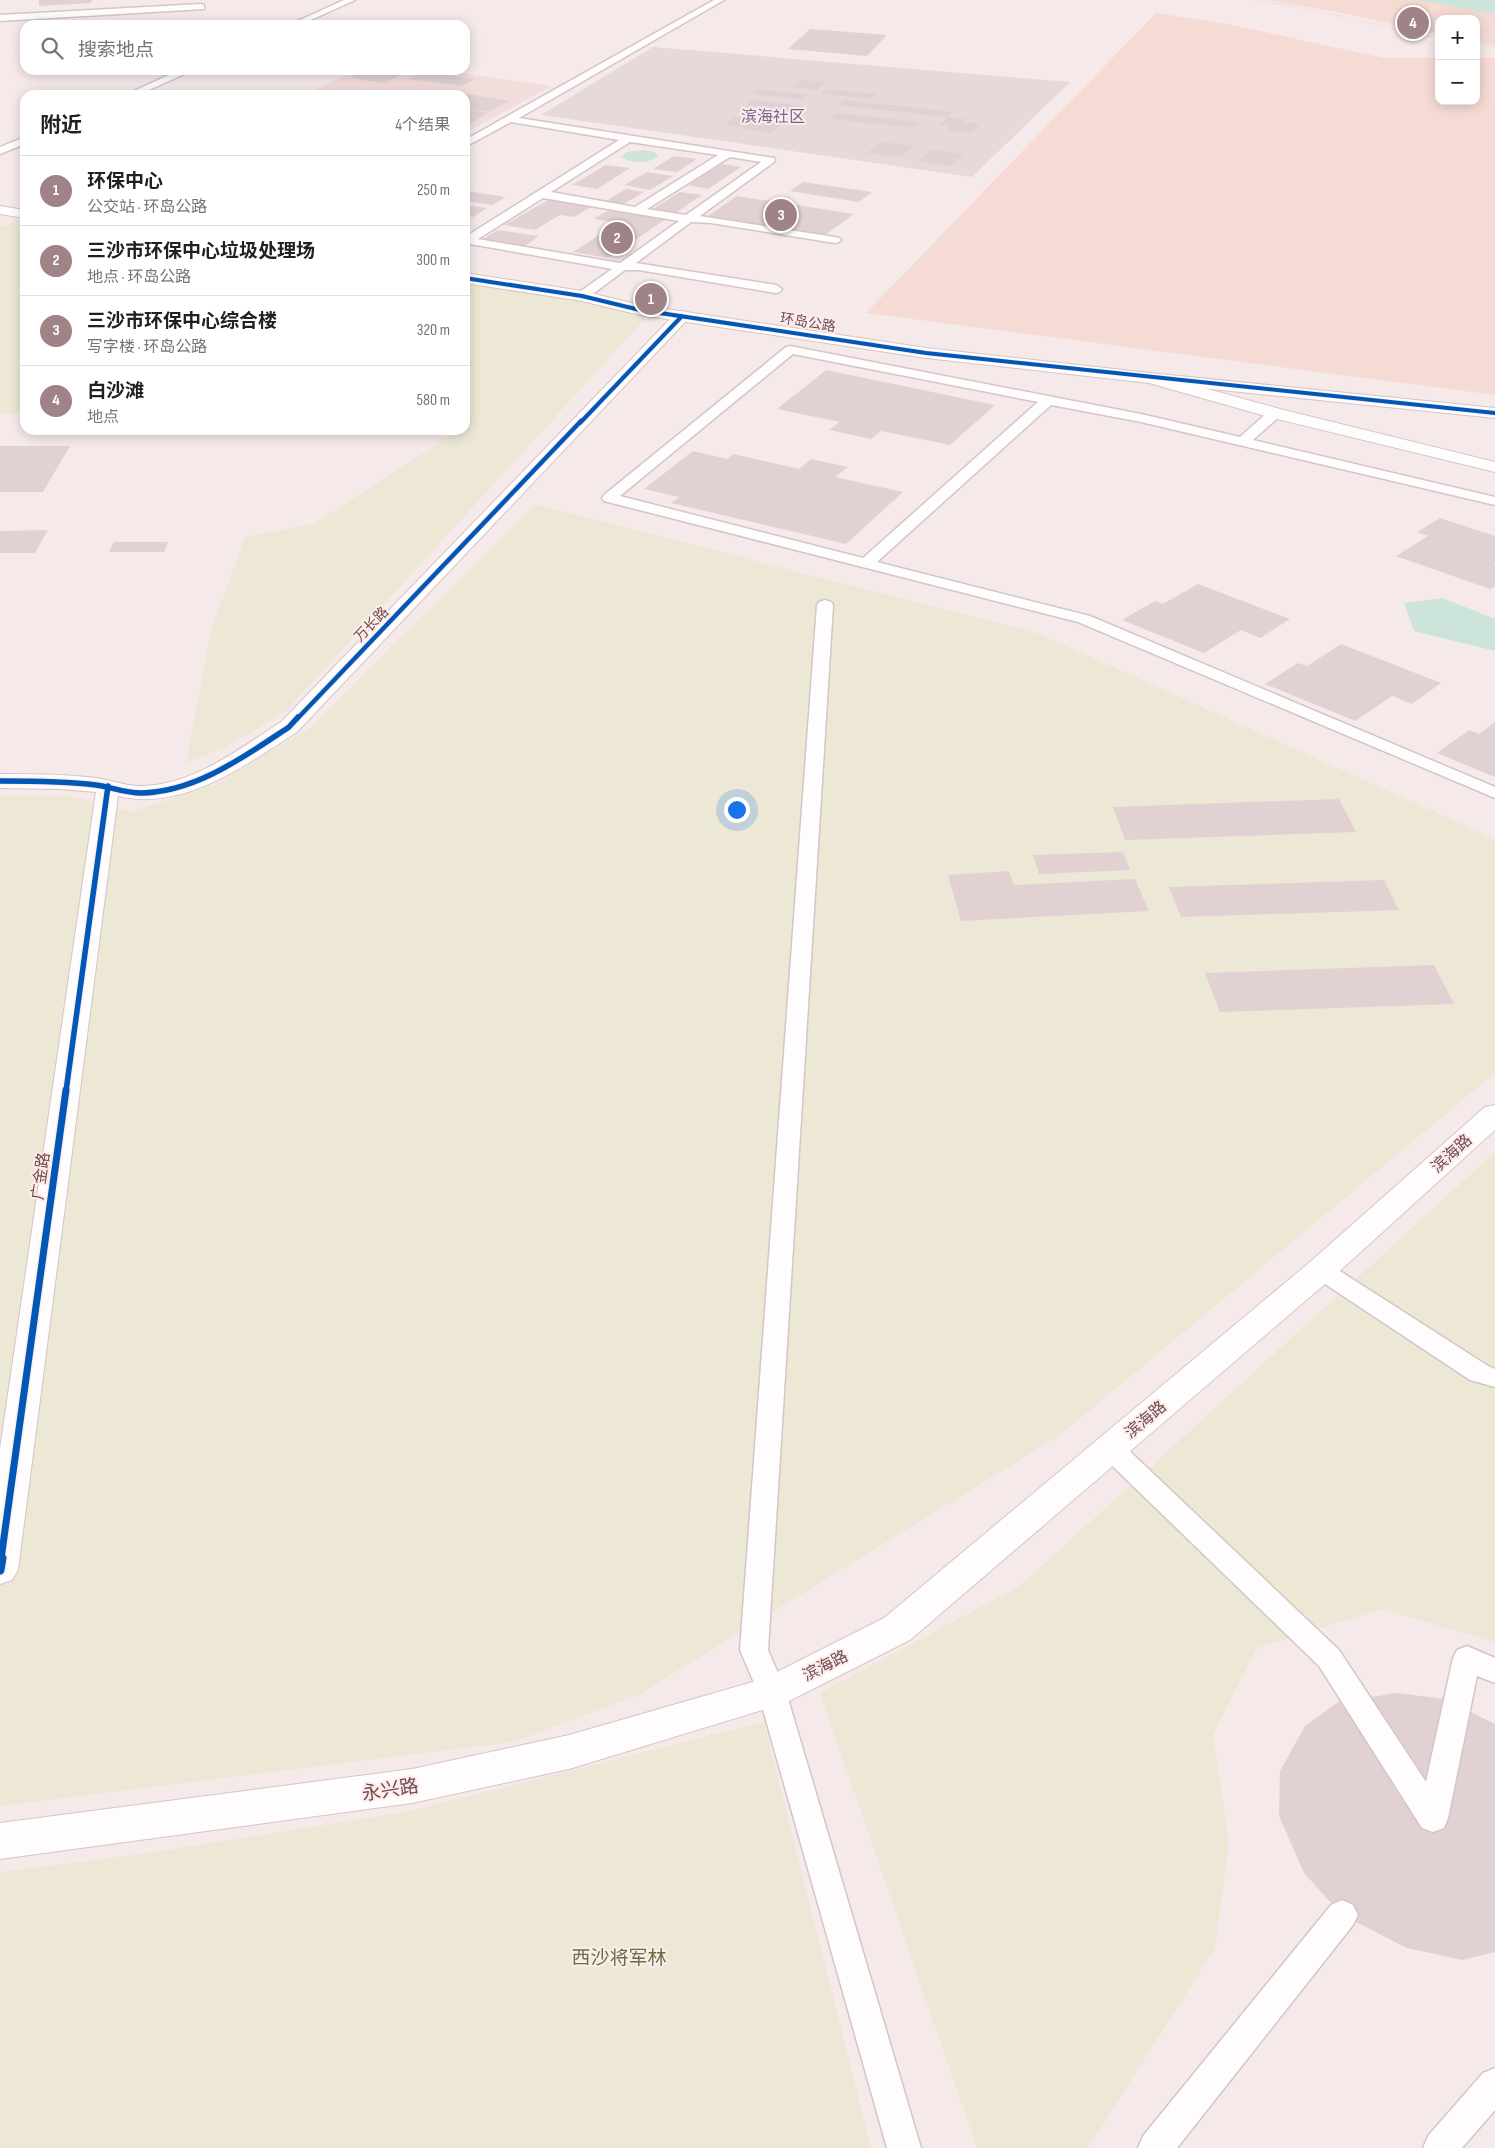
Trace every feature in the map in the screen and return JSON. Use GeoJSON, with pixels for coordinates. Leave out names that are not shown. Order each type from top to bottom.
{"type":"FeatureCollection","features":[{"type":"Feature","properties":{"kind":"street"},"geometry":{"type":"LineString","coordinates":[[1,211],[20,213]]}},
{"type":"Feature","properties":{"kind":"street","name":"环岛公路"},"geometry":{"type":"LineString","coordinates":[[470,279],[582,296],[640,310],[926,353],[1150,378]]}},
{"type":"Feature","properties":{"kind":"street","name":"万长路"},"geometry":{"type":"LineString","coordinates":[[0,781],[65,782],[108,786],[139,793],[176,788],[228,767],[289,727],[682,316]]}},
{"type":"Feature","properties":{"kind":"street"},"geometry":{"type":"LineString","coordinates":[[1150,378],[1275,413],[1495,467]]}},
{"type":"Feature","properties":{"kind":"street"},"geometry":{"type":"LineString","coordinates":[[1150,378],[1495,413]]}},
{"type":"Feature","properties":{"kind":"street","name":"广金路"},"geometry":{"type":"LineString","coordinates":[[0,1570],[108,786]]}},
{"type":"Feature","properties":{"kind":"street","name":"滨海路"},"geometry":{"type":"LineString","coordinates":[[772,1692],[897,1628],[1321,1270],[1495,1114]]}},
{"type":"Feature","properties":{"kind":"street","name":"永兴路"},"geometry":{"type":"LineString","coordinates":[[0,1841],[412,1786],[569,1752],[772,1692]]}},
{"type":"Feature","properties":{"kind":"lane"},"geometry":{"type":"LineString","coordinates":[[305,20],[351,0]]}},
{"type":"Feature","properties":{"kind":"lane"},"geometry":{"type":"LineString","coordinates":[[470,141],[720,0]]}},
{"type":"Feature","properties":{"kind":"lane"},"geometry":{"type":"LineString","coordinates":[[0,18],[201,7]]}},
{"type":"Feature","properties":{"kind":"lane"},"geometry":{"type":"LineString","coordinates":[[142,90],[176,75]]}},
{"type":"Feature","properties":{"kind":"lane"},"geometry":{"type":"LineString","coordinates":[[509,120],[770,160],[582,296]]}},
{"type":"Feature","properties":{"kind":"lane"},"geometry":{"type":"LineString","coordinates":[[470,238],[628,139]]}},
{"type":"Feature","properties":{"kind":"lane"},"geometry":{"type":"LineString","coordinates":[[0,151],[20,142]]}},
{"type":"Feature","properties":{"kind":"lane"},"geometry":{"type":"LineString","coordinates":[[636,210],[728,154]]}},
{"type":"Feature","properties":{"kind":"lane"},"geometry":{"type":"LineString","coordinates":[[540,194],[688,219],[711,220],[835,240]]}},
{"type":"Feature","properties":{"kind":"lane"},"geometry":{"type":"LineString","coordinates":[[470,242],[622,267],[639,266],[776,288]]}},
{"type":"Feature","properties":{"kind":"lane"},"geometry":{"type":"LineString","coordinates":[[1495,501],[1141,418],[790,350],[608,498],[1084,619],[1495,793]]}},
{"type":"Feature","properties":{"kind":"lane"},"geometry":{"type":"LineString","coordinates":[[866,564],[1048,400]]}},
{"type":"Feature","properties":{"kind":"lane"},"geometry":{"type":"LineString","coordinates":[[1243,442],[1275,413]]}},
{"type":"Feature","properties":{"kind":"lane"},"geometry":{"type":"LineString","coordinates":[[824,605],[754,1650],[772,1692],[904,2148]]}},
{"type":"Feature","properties":{"kind":"lane"},"geometry":{"type":"LineString","coordinates":[[1321,1270],[1480,1373],[1495,1378]]}},
{"type":"Feature","properties":{"kind":"lane"},"geometry":{"type":"LineString","coordinates":[[1110,1448],[1329,1658],[1433,1818],[1467,1658],[1495,1671]]}},
{"type":"Feature","properties":{"kind":"lane"},"geometry":{"type":"LineString","coordinates":[[1155,2148],[1342,1915]]}},
{"type":"Feature","properties":{"kind":"lane"},"geometry":{"type":"LineString","coordinates":[[1440,2148],[1495,2085]]}},
{"type":"Feature","properties":{"kind":"path"},"geometry":{"type":"LineString","coordinates":[[1254,0],[1307,9],[1435,37]]}},
{"type":"Feature","properties":{"kind":"path"},"geometry":{"type":"LineString","coordinates":[[1480,45],[1495,48]]}},
{"type":"Feature","properties":{"kind":"shaded area"},"geometry":{"type":"Polygon","coordinates":[[[1416,0],[1495,0],[1495,14],[1416,0]]]}},
{"type":"Feature","properties":{"kind":"shaded area"},"geometry":{"type":"Polygon","coordinates":[[[653,47],[1070,82],[972,177],[541,115],[653,47]]]}},
{"type":"Feature","properties":{"kind":"shaded area"},"geometry":{"type":"Polygon","coordinates":[[[470,74],[551,86],[470,130],[470,90],[315,90],[346,75],[470,74]]]}},
{"type":"Feature","properties":{"kind":"shaded area"},"geometry":{"type":"Polygon","coordinates":[[[644,150],[654,152],[658,156],[655,159],[640,162],[621,157],[627,152],[644,150]]]}},
{"type":"Feature","properties":{"kind":"shaded area"},"geometry":{"type":"Polygon","coordinates":[[[1443,598],[1495,619],[1495,651],[1414,631],[1404,603],[1443,598]]]}},
{"type":"Feature","properties":{"kind":"green space"},"geometry":{"type":"Polygon","coordinates":[[[20,220],[20,414],[0,414],[0,227],[20,220]]]}},
{"type":"Feature","properties":{"kind":"green space"},"geometry":{"type":"Polygon","coordinates":[[[470,285],[640,310],[644,320],[286,711],[226,747],[186,763],[211,631],[245,537],[313,524],[452,435],[470,435],[470,285]]]}},
{"type":"Feature","properties":{"kind":"green space"},"geometry":{"type":"Polygon","coordinates":[[[535,504],[1040,634],[1495,839],[1495,1073],[1060,1435],[638,1695],[514,1742],[0,1806],[0,796],[71,796],[132,812],[219,783],[311,727],[535,504]]]}},
{"type":"Feature","properties":{"kind":"green space"},"geometry":{"type":"Polygon","coordinates":[[[1495,1152],[1495,1642],[1382,1609],[1257,1648],[1213,1735],[1229,1842],[1215,1948],[1088,2148],[977,2148],[820,1693],[1020,1586],[1495,1152]]]}},
{"type":"Feature","properties":{"kind":"green space","name":"西沙将军林"},"geometry":{"type":"Polygon","coordinates":[[[764,1722],[871,2148],[0,2148],[0,1872],[155,1852],[411,1811],[764,1722]]]}},
{"type":"Feature","properties":{"kind":"sand"},"geometry":{"type":"Polygon","coordinates":[[[1267,0],[1416,0],[1495,14],[1495,46],[1480,43],[1480,15],[1435,15],[1435,34],[1352,15],[1267,0]]]}},
{"type":"Feature","properties":{"kind":"sand"},"geometry":{"type":"Polygon","coordinates":[[[1156,13],[1228,24],[1384,58],[1435,58],[1435,105],[1480,105],[1480,58],[1495,58],[1495,395],[866,313],[1156,13]]]}},
{"type":"Feature","properties":{"kind":"building"},"geometry":{"type":"Polygon","coordinates":[[[39,0],[92,0],[91,3],[39,6],[39,0]]]}},
{"type":"Feature","properties":{"kind":"building"},"geometry":{"type":"Polygon","coordinates":[[[810,29],[887,35],[867,56],[788,49],[810,29]]]}},
{"type":"Feature","properties":{"kind":"building"},"geometry":{"type":"Polygon","coordinates":[[[356,75],[400,75],[385,83],[350,78],[356,75]]]}},
{"type":"Feature","properties":{"kind":"building"},"geometry":{"type":"Polygon","coordinates":[[[416,75],[445,75],[475,79],[462,86],[408,79],[416,75]]]}},
{"type":"Feature","properties":{"kind":"building"},"geometry":{"type":"Polygon","coordinates":[[[802,80],[826,82],[817,90],[793,87],[802,80]]]}},
{"type":"Feature","properties":{"kind":"building"},"geometry":{"type":"Polygon","coordinates":[[[757,89],[808,95],[802,99],[751,94],[757,89]]]}},
{"type":"Feature","properties":{"kind":"building"},"geometry":{"type":"Polygon","coordinates":[[[826,89],[877,94],[871,99],[820,93],[826,89]]]}},
{"type":"Feature","properties":{"kind":"building"},"geometry":{"type":"Polygon","coordinates":[[[470,94],[510,101],[488,112],[470,109],[470,94]]]}},
{"type":"Feature","properties":{"kind":"building"},"geometry":{"type":"Polygon","coordinates":[[[752,100],[803,106],[797,111],[746,105],[752,100]]]}},
{"type":"Feature","properties":{"kind":"building"},"geometry":{"type":"Polygon","coordinates":[[[844,100],[953,112],[948,117],[838,105],[844,100]]]}},
{"type":"Feature","properties":{"kind":"building"},"geometry":{"type":"Polygon","coordinates":[[[470,110],[489,113],[470,123],[470,110]]]}},
{"type":"Feature","properties":{"kind":"building"},"geometry":{"type":"Polygon","coordinates":[[[836,113],[919,122],[913,128],[830,119],[836,113]]]}},
{"type":"Feature","properties":{"kind":"building"},"geometry":{"type":"Polygon","coordinates":[[[734,117],[784,122],[771,134],[725,124],[734,117]]]}},
{"type":"Feature","properties":{"kind":"building"},"geometry":{"type":"Polygon","coordinates":[[[947,117],[966,119],[964,122],[980,124],[972,133],[946,130],[950,126],[939,125],[947,117]]]}},
{"type":"Feature","properties":{"kind":"building"},"geometry":{"type":"Polygon","coordinates":[[[882,142],[914,146],[900,157],[867,153],[882,142]]]}},
{"type":"Feature","properties":{"kind":"building"},"geometry":{"type":"Polygon","coordinates":[[[931,150],[964,154],[951,166],[918,161],[931,150]]]}},
{"type":"Feature","properties":{"kind":"building"},"geometry":{"type":"Polygon","coordinates":[[[674,156],[697,159],[677,172],[653,169],[674,156]]]}},
{"type":"Feature","properties":{"kind":"building"},"geometry":{"type":"Polygon","coordinates":[[[722,164],[741,167],[708,189],[688,185],[722,164]]]}},
{"type":"Feature","properties":{"kind":"building"},"geometry":{"type":"Polygon","coordinates":[[[606,165],[630,168],[597,189],[572,185],[606,165]]]}},
{"type":"Feature","properties":{"kind":"building"},"geometry":{"type":"Polygon","coordinates":[[[647,172],[673,176],[650,190],[624,185],[647,172]]]}},
{"type":"Feature","properties":{"kind":"building"},"geometry":{"type":"Polygon","coordinates":[[[803,182],[872,192],[859,202],[790,191],[803,182]]]}},
{"type":"Feature","properties":{"kind":"building"},"geometry":{"type":"Polygon","coordinates":[[[626,189],[644,192],[622,205],[604,202],[626,189]]]}},
{"type":"Feature","properties":{"kind":"building"},"geometry":{"type":"Polygon","coordinates":[[[470,191],[506,197],[492,205],[470,202],[470,191]]]}},
{"type":"Feature","properties":{"kind":"building"},"geometry":{"type":"Polygon","coordinates":[[[680,192],[702,195],[674,214],[651,210],[680,192]]]}},
{"type":"Feature","properties":{"kind":"building"},"geometry":{"type":"Polygon","coordinates":[[[737,196],[854,214],[825,235],[708,216],[737,196]]]}},
{"type":"Feature","properties":{"kind":"building"},"geometry":{"type":"Polygon","coordinates":[[[550,199],[593,206],[574,217],[560,215],[535,230],[504,225],[550,199]]]}},
{"type":"Feature","properties":{"kind":"building"},"geometry":{"type":"Polygon","coordinates":[[[470,206],[487,208],[473,217],[470,217],[470,206]]]}},
{"type":"Feature","properties":{"kind":"building"},"geometry":{"type":"Polygon","coordinates":[[[612,208],[669,217],[608,258],[573,252],[618,223],[594,219],[612,208]]]}},
{"type":"Feature","properties":{"kind":"building"},"geometry":{"type":"Polygon","coordinates":[[[498,230],[539,236],[525,246],[483,239],[498,230]]]}},
{"type":"Feature","properties":{"kind":"building"},"geometry":{"type":"Polygon","coordinates":[[[826,370],[995,405],[950,445],[881,431],[871,439],[829,430],[840,422],[777,409],[826,370]]]}},
{"type":"Feature","properties":{"kind":"building"},"geometry":{"type":"Polygon","coordinates":[[[0,446],[70,446],[43,492],[0,492],[0,446]]]}},
{"type":"Feature","properties":{"kind":"building"},"geometry":{"type":"Polygon","coordinates":[[[693,451],[727,459],[733,454],[799,469],[811,459],[848,467],[835,477],[903,492],[846,544],[671,503],[679,497],[644,489],[693,451]]]}},
{"type":"Feature","properties":{"kind":"building"},"geometry":{"type":"Polygon","coordinates":[[[1440,518],[1495,536],[1495,563],[1493,564],[1495,565],[1495,586],[1490,589],[1396,556],[1428,536],[1417,532],[1440,518]]]}},
{"type":"Feature","properties":{"kind":"building"},"geometry":{"type":"Polygon","coordinates":[[[48,530],[35,553],[0,553],[0,531],[48,530]]]}},
{"type":"Feature","properties":{"kind":"building"},"geometry":{"type":"Polygon","coordinates":[[[114,542],[168,542],[164,552],[109,552],[114,542]]]}},
{"type":"Feature","properties":{"kind":"building"},"geometry":{"type":"Polygon","coordinates":[[[1198,584],[1290,619],[1260,638],[1241,630],[1204,653],[1122,620],[1155,601],[1163,604],[1198,584]]]}},
{"type":"Feature","properties":{"kind":"building"},"geometry":{"type":"Polygon","coordinates":[[[1341,644],[1441,683],[1412,704],[1392,696],[1355,721],[1265,684],[1298,663],[1307,666],[1341,644]]]}},
{"type":"Feature","properties":{"kind":"building"},"geometry":{"type":"Polygon","coordinates":[[[1495,722],[1495,777],[1437,753],[1469,730],[1479,734],[1495,722]]]}},
{"type":"Feature","properties":{"kind":"building"},"geometry":{"type":"Polygon","coordinates":[[[1339,799],[1356,832],[1125,840],[1113,807],[1339,799]]]}},
{"type":"Feature","properties":{"kind":"building"},"geometry":{"type":"Polygon","coordinates":[[[1123,852],[1130,870],[1039,874],[1033,855],[1123,852]]]}},
{"type":"Feature","properties":{"kind":"building"},"geometry":{"type":"Polygon","coordinates":[[[1009,871],[1014,885],[1135,879],[1149,911],[961,921],[948,875],[1009,871]]]}},
{"type":"Feature","properties":{"kind":"building"},"geometry":{"type":"Polygon","coordinates":[[[1384,880],[1399,910],[1181,917],[1169,887],[1384,880]]]}},
{"type":"Feature","properties":{"kind":"building"},"geometry":{"type":"Polygon","coordinates":[[[1434,965],[1454,1004],[1220,1012],[1205,973],[1434,965]]]}},
{"type":"Feature","properties":{"kind":"building"},"geometry":{"type":"Polygon","coordinates":[[[1397,1693],[1445,1699],[1495,1724],[1495,1952],[1462,1960],[1407,1948],[1342,1915],[1304,1873],[1279,1816],[1280,1771],[1305,1726],[1338,1702],[1397,1693]]]}},
{"type":"Feature","properties":{"kind":"cycle path"},"geometry":{"type":"LineString","coordinates":[[470,279],[582,296],[640,310],[926,353],[1495,413]]}},
{"type":"Feature","properties":{"kind":"cycle path"},"geometry":{"type":"LineString","coordinates":[[0,781],[48,781],[84,784],[135,793],[162,791],[201,779],[219,770],[289,727],[682,316]]}},
{"type":"Feature","properties":{"kind":"cycle path"},"geometry":{"type":"LineString","coordinates":[[0,1570],[108,786]]}},
{"type":"Feature","properties":{"kind":"place","name":"白沙滩"},"geometry":{"type":"Point","coordinates":[1413,23]}},
{"type":"Feature","properties":{"kind":"place","name":"三沙市环保中心综合楼"},"geometry":{"type":"Point","coordinates":[781,215]}},
{"type":"Feature","properties":{"kind":"place","name":"三沙市环保中心垃圾处理场"},"geometry":{"type":"Point","coordinates":[617,238]}},
{"type":"Feature","properties":{"kind":"place","name":"环保中心"},"geometry":{"type":"Point","coordinates":[651,299]}},
{"type":"Feature","properties":{"kind":"district","name":"滨海社区"},"geometry":{"type":"Point","coordinates":[773,116]}}]}
